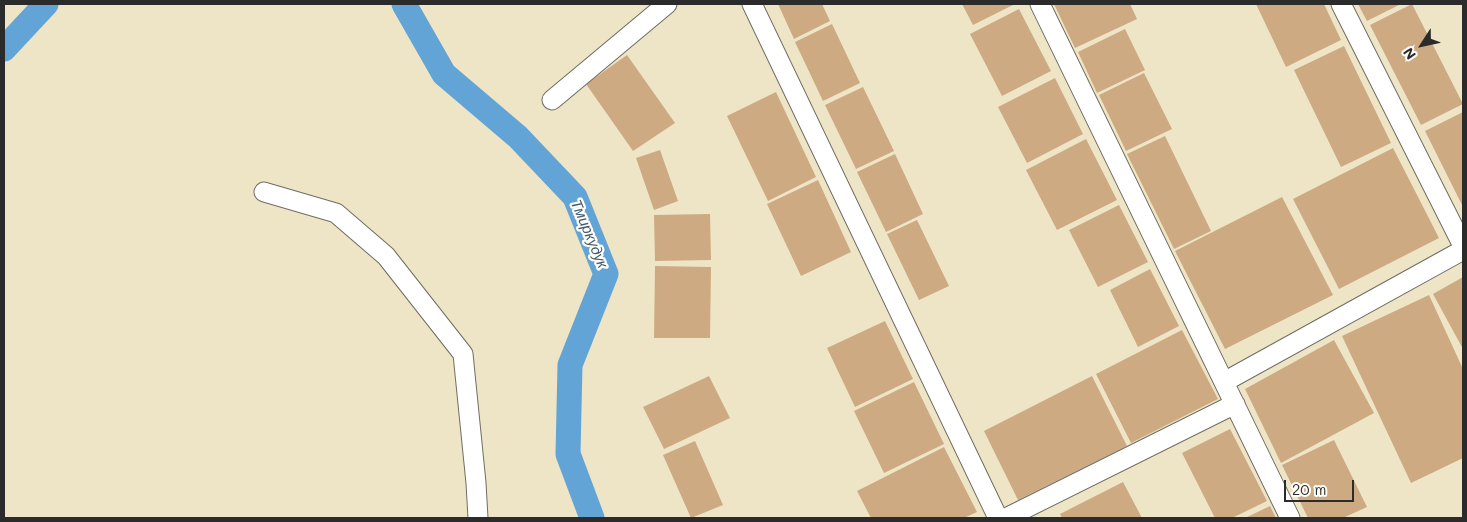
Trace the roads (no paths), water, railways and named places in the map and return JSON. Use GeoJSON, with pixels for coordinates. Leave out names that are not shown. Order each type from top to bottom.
{"type":"FeatureCollection","features":[{"type":"Feature","properties":{"kind":"street"},"geometry":{"type":"LineString","coordinates":[[552,100],[667,4]]}},
{"type":"Feature","properties":{"kind":"street"},"geometry":{"type":"LineString","coordinates":[[752,4],[998,518]]}},
{"type":"Feature","properties":{"kind":"street"},"geometry":{"type":"LineString","coordinates":[[1040,4],[1290,518]]}},
{"type":"Feature","properties":{"kind":"street"},"geometry":{"type":"LineString","coordinates":[[1341,4],[1463,246]]}},
{"type":"Feature","properties":{"kind":"street"},"geometry":{"type":"LineString","coordinates":[[264,192],[336,213],[386,256],[463,354],[478,518]]}},
{"type":"Feature","properties":{"kind":"street"},"geometry":{"type":"LineString","coordinates":[[1224,382],[1463,250]]}},
{"type":"Feature","properties":{"kind":"street"},"geometry":{"type":"LineString","coordinates":[[1006,518],[1235,404]]}},
{"type":"Feature","properties":{"kind":"waterway","name":"Тмиркудук"},"geometry":{"type":"LineString","coordinates":[[4,49],[46,4]]}},
{"type":"Feature","properties":{"kind":"waterway","name":"Тмиркудук"},"geometry":{"type":"LineString","coordinates":[[404,4],[444,74],[518,137],[575,197],[606,274],[570,365],[568,454],[592,518]]}}]}
